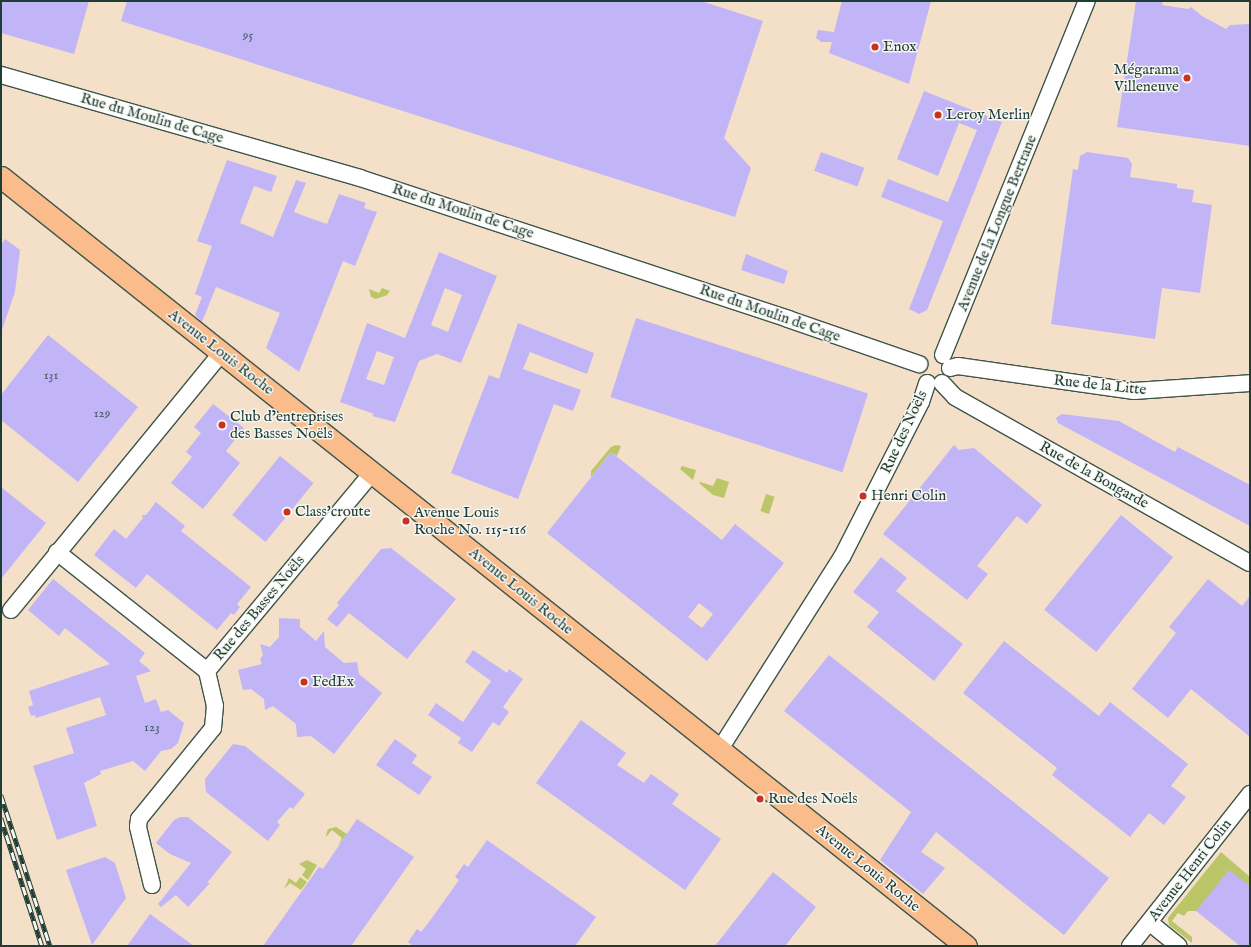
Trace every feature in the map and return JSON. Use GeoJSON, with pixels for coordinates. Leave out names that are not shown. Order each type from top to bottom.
{"type":"FeatureCollection","features":[{"type":"Feature","properties":{"kind":"main road","name":"Avenue Louis Roche"},"geometry":{"type":"LineString","coordinates":[[1,177],[966,946]]}},
{"type":"Feature","properties":{"kind":"street","name":"Avenue de la Longue Bertrane"},"geometry":{"type":"LineString","coordinates":[[947,362],[1087,1]]}},
{"type":"Feature","properties":{"kind":"street","name":"Rue du Moulin de Cage"},"geometry":{"type":"LineString","coordinates":[[1,76],[367,180],[788,318],[919,364]]}},
{"type":"Feature","properties":{"kind":"street"},"geometry":{"type":"LineString","coordinates":[[11,610],[221,353]]}},
{"type":"Feature","properties":{"kind":"street"},"geometry":{"type":"LineString","coordinates":[[928,353],[947,362],[948,376],[934,383],[920,375],[919,364],[928,353]]}},
{"type":"Feature","properties":{"kind":"street","name":"Rue de la Litte"},"geometry":{"type":"LineString","coordinates":[[947,362],[958,366],[1134,390],[1250,382]]}},
{"type":"Feature","properties":{"kind":"street","name":"Rue de la Bongarde"},"geometry":{"type":"LineString","coordinates":[[934,383],[955,397],[1250,563]]}},
{"type":"Feature","properties":{"kind":"street","name":"Rue des Noëls"},"geometry":{"type":"LineString","coordinates":[[720,749],[842,557],[921,402],[934,383]]}},
{"type":"Feature","properties":{"kind":"street","name":"Rue des Basses Noëls"},"geometry":{"type":"LineString","coordinates":[[57,552],[207,671],[372,473]]}},
{"type":"Feature","properties":{"kind":"street"},"geometry":{"type":"LineString","coordinates":[[152,885],[138,827],[139,820],[213,728],[215,706],[207,671]]}},
{"type":"Feature","properties":{"kind":"street","name":"Avenue Henri Colin"},"geometry":{"type":"LineString","coordinates":[[1130,946],[1250,794]]}},
{"type":"Feature","properties":{"kind":"street"},"geometry":{"type":"LineString","coordinates":[[1149,922],[1179,946]]}},
{"type":"Feature","properties":{"kind":"green space"},"geometry":{"type":"Polygon","coordinates":[[[382,288],[390,291],[387,295],[376,299],[371,297],[369,289],[379,293],[382,288]]]}},
{"type":"Feature","properties":{"kind":"green space"},"geometry":{"type":"Polygon","coordinates":[[[616,445],[621,446],[617,456],[611,452],[591,477],[591,471],[611,447],[616,445]]]}},
{"type":"Feature","properties":{"kind":"green space"},"geometry":{"type":"Polygon","coordinates":[[[682,466],[696,470],[693,480],[680,469],[682,466]]]}},
{"type":"Feature","properties":{"kind":"green space"},"geometry":{"type":"Polygon","coordinates":[[[717,478],[729,482],[724,498],[713,495],[699,483],[713,486],[717,478]]]}},
{"type":"Feature","properties":{"kind":"green space"},"geometry":{"type":"Polygon","coordinates":[[[766,494],[775,497],[769,514],[760,511],[766,494]]]}},
{"type":"Feature","properties":{"kind":"green space"},"geometry":{"type":"Polygon","coordinates":[[[336,827],[347,834],[338,846],[342,838],[332,830],[326,837],[328,829],[336,827]]]}},
{"type":"Feature","properties":{"kind":"green space"},"geometry":{"type":"Polygon","coordinates":[[[1221,852],[1250,877],[1250,886],[1196,911],[1188,911],[1184,916],[1178,913],[1172,921],[1192,937],[1192,943],[1169,925],[1168,918],[1221,852]]]}},
{"type":"Feature","properties":{"kind":"green space"},"geometry":{"type":"Polygon","coordinates":[[[307,860],[317,865],[308,880],[302,875],[306,869],[299,864],[307,860]]]}},
{"type":"Feature","properties":{"kind":"green space"},"geometry":{"type":"Polygon","coordinates":[[[300,877],[307,882],[301,890],[290,883],[284,889],[289,878],[296,883],[300,877]]]}},
{"type":"Feature","properties":{"kind":"building"},"geometry":{"type":"Polygon","coordinates":[[[1,1],[89,1],[74,54],[1,33],[1,1]]]}},
{"type":"Feature","properties":{"kind":"building"},"geometry":{"type":"Polygon","coordinates":[[[127,1],[701,1],[763,21],[724,138],[751,168],[735,217],[121,21],[127,1]]]}},
{"type":"Feature","properties":{"kind":"building","name":"Enox"},"geometry":{"type":"Polygon","coordinates":[[[842,1],[931,1],[909,84],[829,53],[832,42],[821,42],[816,38],[818,30],[834,32],[842,1]]]}},
{"type":"Feature","properties":{"kind":"building","name":"Mégarama Villeneuve"},"geometry":{"type":"Polygon","coordinates":[[[1136,1],[1163,1],[1162,5],[1188,9],[1191,7],[1202,16],[1226,29],[1230,25],[1250,24],[1250,146],[1117,127],[1136,1]]]}},
{"type":"Feature","properties":{"kind":"building"},"geometry":{"type":"Polygon","coordinates":[[[924,91],[1002,122],[927,310],[919,314],[909,309],[943,221],[881,197],[888,179],[948,202],[977,130],[959,123],[938,176],[897,159],[924,91]]]}},
{"type":"Feature","properties":{"kind":"building"},"geometry":{"type":"Polygon","coordinates":[[[821,152],[864,168],[857,187],[814,171],[821,152]]]}},
{"type":"Feature","properties":{"kind":"building"},"geometry":{"type":"Polygon","coordinates":[[[1087,152],[1128,158],[1132,164],[1130,177],[1177,184],[1177,188],[1194,190],[1192,202],[1212,205],[1200,293],[1162,288],[1155,339],[1051,324],[1073,169],[1078,170],[1080,156],[1087,152]]]}},
{"type":"Feature","properties":{"kind":"building"},"geometry":{"type":"Polygon","coordinates":[[[227,160],[277,176],[271,192],[254,186],[240,223],[273,237],[296,180],[306,183],[294,212],[304,216],[327,224],[339,194],[366,203],[364,208],[377,212],[355,266],[343,261],[299,372],[266,348],[280,313],[216,287],[202,322],[195,315],[202,297],[195,294],[212,246],[197,241],[227,160]]]}},
{"type":"Feature","properties":{"kind":"building"},"geometry":{"type":"Polygon","coordinates":[[[5,239],[20,250],[15,292],[2,330],[1,245],[5,239]]]}},
{"type":"Feature","properties":{"kind":"building"},"geometry":{"type":"Polygon","coordinates":[[[439,252],[497,276],[461,363],[437,354],[419,361],[395,422],[372,416],[374,414],[340,402],[367,323],[405,338],[439,252]],[[445,288],[431,325],[448,332],[462,295],[445,288]],[[377,351],[366,379],[384,385],[394,357],[377,351]]]}},
{"type":"Feature","properties":{"kind":"building"},"geometry":{"type":"Polygon","coordinates":[[[746,254],[788,271],[784,284],[741,270],[746,254]]]}},
{"type":"Feature","properties":{"kind":"building"},"geometry":{"type":"Polygon","coordinates":[[[636,318],[868,393],[842,472],[610,397],[636,318]]]}},
{"type":"Feature","properties":{"kind":"building"},"geometry":{"type":"Polygon","coordinates":[[[518,323],[594,353],[587,374],[530,352],[523,369],[581,390],[573,411],[554,404],[518,499],[451,473],[489,375],[499,379],[518,323]]]}},
{"type":"Feature","properties":{"kind":"building"},"geometry":{"type":"Polygon","coordinates":[[[48,335],[138,407],[78,482],[1,420],[1,395],[48,335]]]}},
{"type":"Feature","properties":{"kind":"building"},"geometry":{"type":"Polygon","coordinates":[[[213,404],[244,428],[226,451],[240,463],[203,509],[171,483],[192,457],[186,452],[201,433],[194,427],[213,404]]]}},
{"type":"Feature","properties":{"kind":"building"},"geometry":{"type":"Polygon","coordinates":[[[1062,414],[1119,421],[1175,452],[1178,447],[1250,485],[1250,526],[1058,423],[1056,418],[1062,414]]]}},
{"type":"Feature","properties":{"kind":"building"},"geometry":{"type":"Polygon","coordinates":[[[954,445],[959,450],[974,448],[1042,505],[1027,524],[1017,516],[977,566],[988,574],[967,600],[883,534],[954,445]]]}},
{"type":"Feature","properties":{"kind":"building"},"geometry":{"type":"Polygon","coordinates":[[[611,452],[722,540],[735,524],[784,563],[707,661],[547,533],[611,452]],[[699,603],[688,617],[702,628],[713,614],[699,603]]]}},
{"type":"Feature","properties":{"kind":"building"},"geometry":{"type":"Polygon","coordinates":[[[280,456],[313,483],[266,542],[232,515],[280,456]]]}},
{"type":"Feature","properties":{"kind":"building"},"geometry":{"type":"Polygon","coordinates":[[[1,487],[46,523],[1,579],[1,487]]]}},
{"type":"Feature","properties":{"kind":"building"},"geometry":{"type":"Polygon","coordinates":[[[156,502],[185,526],[181,531],[251,587],[237,604],[240,607],[234,615],[231,613],[217,630],[147,574],[136,588],[94,555],[114,529],[126,539],[143,518],[142,515],[146,515],[156,502]]]}},
{"type":"Feature","properties":{"kind":"building"},"geometry":{"type":"Polygon","coordinates":[[[1121,515],[1173,557],[1096,652],[1044,610],[1121,515]]]}},
{"type":"Feature","properties":{"kind":"building"},"geometry":{"type":"Polygon","coordinates":[[[391,548],[456,599],[407,659],[349,613],[337,627],[327,619],[339,605],[337,603],[381,549],[391,548]]]}},
{"type":"Feature","properties":{"kind":"building"},"geometry":{"type":"Polygon","coordinates":[[[881,557],[907,578],[896,591],[963,644],[934,681],[867,627],[879,612],[853,592],[881,557]]]}},
{"type":"Feature","properties":{"kind":"building"},"geometry":{"type":"Polygon","coordinates":[[[53,579],[145,653],[139,661],[151,671],[136,676],[145,703],[156,699],[161,712],[168,710],[184,723],[178,743],[171,749],[161,751],[145,771],[133,761],[100,771],[101,774],[84,783],[97,826],[57,840],[33,766],[74,753],[66,728],[106,715],[100,697],[36,718],[35,715],[31,716],[28,707],[33,705],[29,691],[110,664],[65,628],[59,636],[28,610],[53,579]]]}},
{"type":"Feature","properties":{"kind":"building"},"geometry":{"type":"Polygon","coordinates":[[[1208,579],[1242,606],[1250,596],[1250,737],[1191,689],[1168,718],[1132,689],[1176,633],[1169,627],[1208,579]]]}},
{"type":"Feature","properties":{"kind":"building","name":"FedEx"},"geometry":{"type":"Polygon","coordinates":[[[279,618],[300,619],[300,627],[316,641],[324,631],[325,647],[344,663],[357,662],[359,674],[382,693],[334,754],[311,736],[297,737],[296,724],[273,706],[265,710],[264,699],[251,689],[243,690],[238,670],[262,664],[260,659],[263,655],[260,644],[270,647],[279,637],[279,618]]]}},
{"type":"Feature","properties":{"kind":"building"},"geometry":{"type":"Polygon","coordinates":[[[1004,641],[1099,716],[1110,702],[1188,764],[1171,786],[1186,797],[1164,825],[1149,813],[1130,837],[1052,775],[1057,768],[963,693],[1004,641]]]}},
{"type":"Feature","properties":{"kind":"building"},"geometry":{"type":"Polygon","coordinates":[[[473,650],[507,673],[509,669],[523,679],[503,707],[509,712],[499,726],[493,722],[472,752],[458,743],[461,738],[428,715],[436,703],[463,722],[491,681],[465,662],[473,650]]]}},
{"type":"Feature","properties":{"kind":"building"},"geometry":{"type":"Polygon","coordinates":[[[829,655],[1109,878],[1064,935],[936,832],[921,852],[945,868],[923,894],[880,860],[911,812],[784,711],[829,655]]]}},
{"type":"Feature","properties":{"kind":"building"},"geometry":{"type":"Polygon","coordinates":[[[581,720],[626,753],[617,765],[644,783],[651,774],[679,794],[672,804],[721,839],[685,890],[536,783],[581,720]]]}},
{"type":"Feature","properties":{"kind":"building"},"geometry":{"type":"Polygon","coordinates":[[[395,739],[417,755],[412,763],[432,777],[419,795],[376,765],[395,739]]]}},
{"type":"Feature","properties":{"kind":"building"},"geometry":{"type":"Polygon","coordinates":[[[233,744],[245,746],[305,794],[293,809],[290,807],[277,822],[280,825],[268,841],[206,792],[205,779],[233,744]]]}},
{"type":"Feature","properties":{"kind":"building"},"geometry":{"type":"Polygon","coordinates":[[[180,817],[188,817],[232,852],[207,883],[210,883],[188,907],[176,895],[161,907],[158,904],[191,863],[170,854],[156,843],[174,820],[180,817]]]}},
{"type":"Feature","properties":{"kind":"building"},"geometry":{"type":"Polygon","coordinates":[[[357,819],[414,857],[351,946],[263,946],[319,867],[323,869],[357,819]]]}},
{"type":"Feature","properties":{"kind":"building"},"geometry":{"type":"Polygon","coordinates":[[[487,840],[596,917],[575,946],[413,946],[408,942],[417,929],[421,932],[429,922],[459,880],[455,877],[464,864],[468,867],[487,840]]]}},
{"type":"Feature","properties":{"kind":"building"},"geometry":{"type":"Polygon","coordinates":[[[105,857],[115,863],[126,898],[92,945],[66,870],[105,857]]]}},
{"type":"Feature","properties":{"kind":"building"},"geometry":{"type":"Polygon","coordinates":[[[1229,870],[1250,886],[1250,946],[1240,946],[1196,911],[1229,870]]]}},
{"type":"Feature","properties":{"kind":"building"},"geometry":{"type":"Polygon","coordinates":[[[773,872],[816,907],[785,946],[715,946],[773,872]]]}},
{"type":"Feature","properties":{"kind":"building"},"geometry":{"type":"Polygon","coordinates":[[[150,914],[194,946],[127,946],[150,914]]]}},
{"type":"Feature","properties":{"kind":"railway"},"geometry":{"type":"LineString","coordinates":[[1,795],[50,946]]}},
{"type":"Feature","properties":{"kind":"railway"},"geometry":{"type":"LineString","coordinates":[[1,818],[42,946]]}},
{"type":"Feature","properties":{"kind":"place","name":"Enox"},"geometry":{"type":"Point","coordinates":[875,47]}},
{"type":"Feature","properties":{"kind":"place","name":"Mégarama Villeneuve"},"geometry":{"type":"Point","coordinates":[1187,78]}},
{"type":"Feature","properties":{"kind":"place","name":"Leroy Merlin"},"geometry":{"type":"Point","coordinates":[938,115]}},
{"type":"Feature","properties":{"kind":"place","name":"Club d’entreprises des Basses Noëls"},"geometry":{"type":"Point","coordinates":[222,425]}},
{"type":"Feature","properties":{"kind":"place","name":"Henri Colin"},"geometry":{"type":"Point","coordinates":[863,496]}},
{"type":"Feature","properties":{"kind":"place","name":"Class'croute"},"geometry":{"type":"Point","coordinates":[287,512]}},
{"type":"Feature","properties":{"kind":"place","name":"Avenue Louis Roche No. 115-116"},"geometry":{"type":"Point","coordinates":[406,521]}},
{"type":"Feature","properties":{"kind":"place","name":"FedEx"},"geometry":{"type":"Point","coordinates":[304,682]}},
{"type":"Feature","properties":{"kind":"place","name":"Rue des Noëls"},"geometry":{"type":"Point","coordinates":[760,799]}}]}
